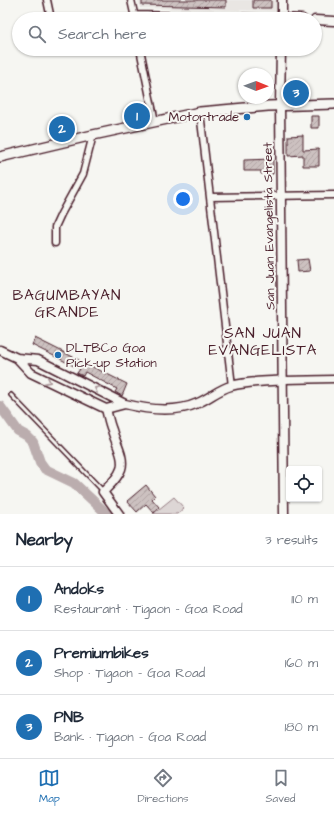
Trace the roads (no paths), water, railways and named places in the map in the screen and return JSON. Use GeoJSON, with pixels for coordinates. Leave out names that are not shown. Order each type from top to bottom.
{"type":"FeatureCollection","features":[{"type":"Feature","properties":{"kind":"main road"},"geometry":{"type":"LineString","coordinates":[[0,158],[93,135],[200,112],[280,105],[334,104]]}},
{"type":"Feature","properties":{"kind":"street"},"geometry":{"type":"LineString","coordinates":[[47,0],[50,12]]}},
{"type":"Feature","properties":{"kind":"street"},"geometry":{"type":"LineString","coordinates":[[131,0],[133,12]]}},
{"type":"Feature","properties":{"kind":"street"},"geometry":{"type":"LineString","coordinates":[[282,0],[282,12]]}},
{"type":"Feature","properties":{"kind":"street"},"geometry":{"type":"LineString","coordinates":[[322,21],[334,22]]}},
{"type":"Feature","properties":{"kind":"street"},"geometry":{"type":"LineString","coordinates":[[141,56],[154,122]]}},
{"type":"Feature","properties":{"kind":"street","name":"San Juan Evangelista Street"},"geometry":{"type":"LineString","coordinates":[[282,56],[280,195],[284,380],[284,514]]}},
{"type":"Feature","properties":{"kind":"street"},"geometry":{"type":"LineString","coordinates":[[200,112],[232,386]]}},
{"type":"Feature","properties":{"kind":"street"},"geometry":{"type":"LineString","coordinates":[[55,243],[56,227],[61,214],[83,174],[93,135]]}},
{"type":"Feature","properties":{"kind":"street"},"geometry":{"type":"LineString","coordinates":[[210,196],[334,195]]}},
{"type":"Feature","properties":{"kind":"street"},"geometry":{"type":"LineString","coordinates":[[0,350],[17,358],[38,360],[125,404],[153,409],[181,408],[198,403],[219,391],[232,386],[284,380],[334,379]]}},
{"type":"Feature","properties":{"kind":"street"},"geometry":{"type":"LineString","coordinates":[[17,358],[31,373],[106,409],[125,404]]}},
{"type":"Feature","properties":{"kind":"street"},"geometry":{"type":"LineString","coordinates":[[106,409],[122,464],[121,469],[115,479],[104,492],[119,514]]}},
{"type":"Feature","properties":{"kind":"lane"},"geometry":{"type":"LineString","coordinates":[[11,395],[104,492]]}},
{"type":"Feature","properties":{"kind":"waterway"},"geometry":{"type":"LineString","coordinates":[[0,406],[18,431],[27,436],[33,442],[40,462],[45,469],[74,483],[107,514]]}},
{"type":"Feature","properties":{"kind":"place","name":"PNB"},"geometry":{"type":"Point","coordinates":[296,93]}},
{"type":"Feature","properties":{"kind":"place","name":"Andoks"},"geometry":{"type":"Point","coordinates":[137,116]}},
{"type":"Feature","properties":{"kind":"place","name":"Motortrade"},"geometry":{"type":"Point","coordinates":[247,117]}},
{"type":"Feature","properties":{"kind":"place","name":"Premiumbikes"},"geometry":{"type":"Point","coordinates":[62,129]}},
{"type":"Feature","properties":{"kind":"place","name":"DLTBCo Goa Pick-up Station"},"geometry":{"type":"Point","coordinates":[58,355]}},
{"type":"Feature","properties":{"kind":"district","name":"BAGUMBAYAN GRANDE"},"geometry":{"type":"Point","coordinates":[67,304]}},
{"type":"Feature","properties":{"kind":"district","name":"SAN JUAN EVANGELISTA"},"geometry":{"type":"Point","coordinates":[263,342]}}]}
